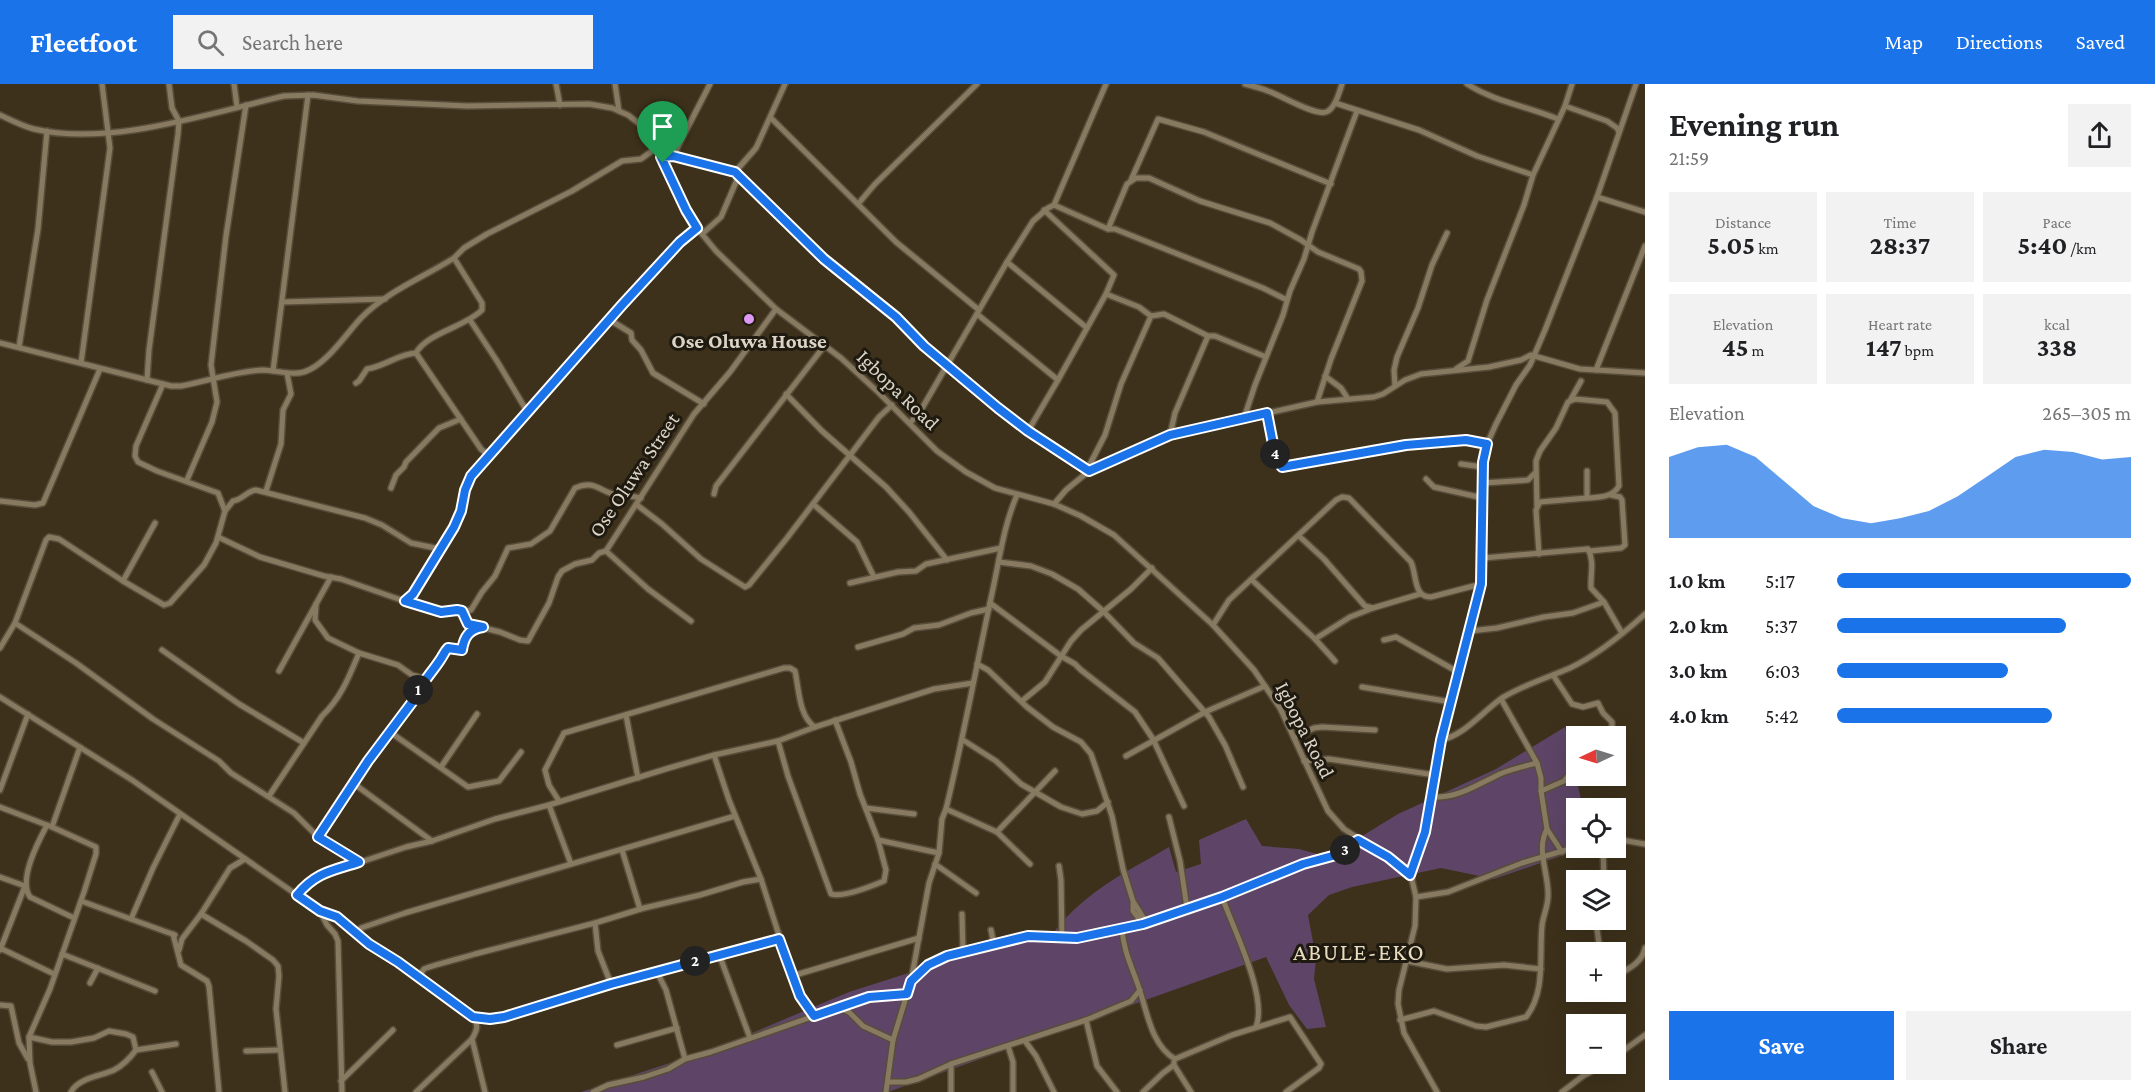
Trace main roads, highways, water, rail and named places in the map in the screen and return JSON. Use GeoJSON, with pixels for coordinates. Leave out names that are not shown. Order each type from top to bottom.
{"type":"FeatureCollection","features":[{"type":"Feature","properties":{"kind":"place","name":"Ose Oluwa House"},"geometry":{"type":"Point","coordinates":[749,319]}},
{"type":"Feature","properties":{"kind":"district","name":"ABULE-EKO"},"geometry":{"type":"Point","coordinates":[1359,952]}}]}
